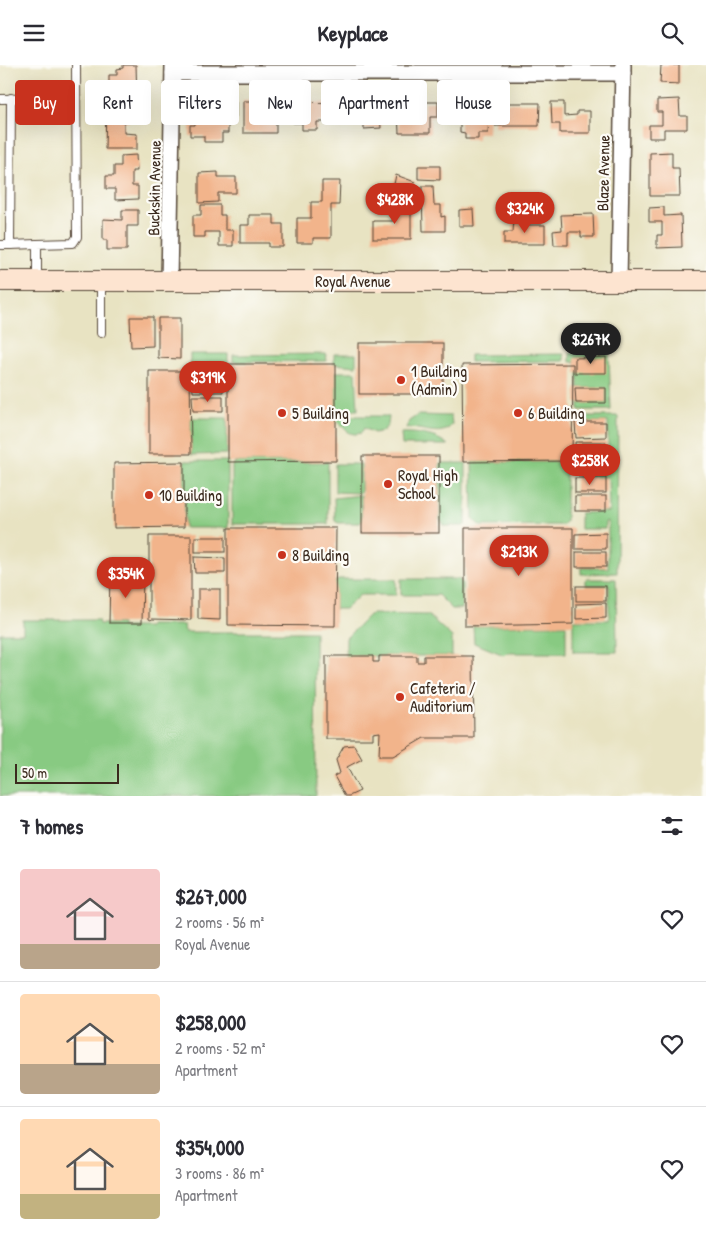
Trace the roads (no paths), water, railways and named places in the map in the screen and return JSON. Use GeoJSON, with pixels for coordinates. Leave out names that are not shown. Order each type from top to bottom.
{"type":"FeatureCollection","features":[{"type":"Feature","properties":{"kind":"main road","name":"Royal Avenue"},"geometry":{"type":"LineString","coordinates":[[0,281],[706,281]]}},
{"type":"Feature","properties":{"kind":"street"},"geometry":{"type":"LineString","coordinates":[[173,69],[623,69]]}},
{"type":"Feature","properties":{"kind":"street","name":"Buckskin Avenue"},"geometry":{"type":"LineString","coordinates":[[170,281],[173,69]]}},
{"type":"Feature","properties":{"kind":"street","name":"Blaze Avenue"},"geometry":{"type":"LineString","coordinates":[[619,282],[623,69]]}},
{"type":"Feature","properties":{"kind":"lane"},"geometry":{"type":"LineString","coordinates":[[0,245],[73,243],[77,237],[76,65]]}},
{"type":"Feature","properties":{"kind":"lane"},"geometry":{"type":"LineString","coordinates":[[10,98],[10,245]]}},
{"type":"Feature","properties":{"kind":"lane"},"geometry":{"type":"LineString","coordinates":[[0,99],[76,98]]}},
{"type":"Feature","properties":{"kind":"lane"},"geometry":{"type":"LineString","coordinates":[[36,281],[37,244]]}},
{"type":"Feature","properties":{"kind":"lane"},"geometry":{"type":"LineString","coordinates":[[101,281],[101,333]]}},
{"type":"Feature","properties":{"kind":"place","name":"1 Building (Admin)"},"geometry":{"type":"Point","coordinates":[401,380]}},
{"type":"Feature","properties":{"kind":"place","name":"5 Building"},"geometry":{"type":"Point","coordinates":[282,413]}},
{"type":"Feature","properties":{"kind":"place","name":"6 Building"},"geometry":{"type":"Point","coordinates":[518,413]}},
{"type":"Feature","properties":{"kind":"place","name":"Royal High School"},"geometry":{"type":"Point","coordinates":[388,484]}},
{"type":"Feature","properties":{"kind":"place","name":"10 Building"},"geometry":{"type":"Point","coordinates":[149,495]}},
{"type":"Feature","properties":{"kind":"place","name":"8 Building"},"geometry":{"type":"Point","coordinates":[282,555]}},
{"type":"Feature","properties":{"kind":"place","name":"Cafeteria / Auditorium"},"geometry":{"type":"Point","coordinates":[400,697]}}]}
